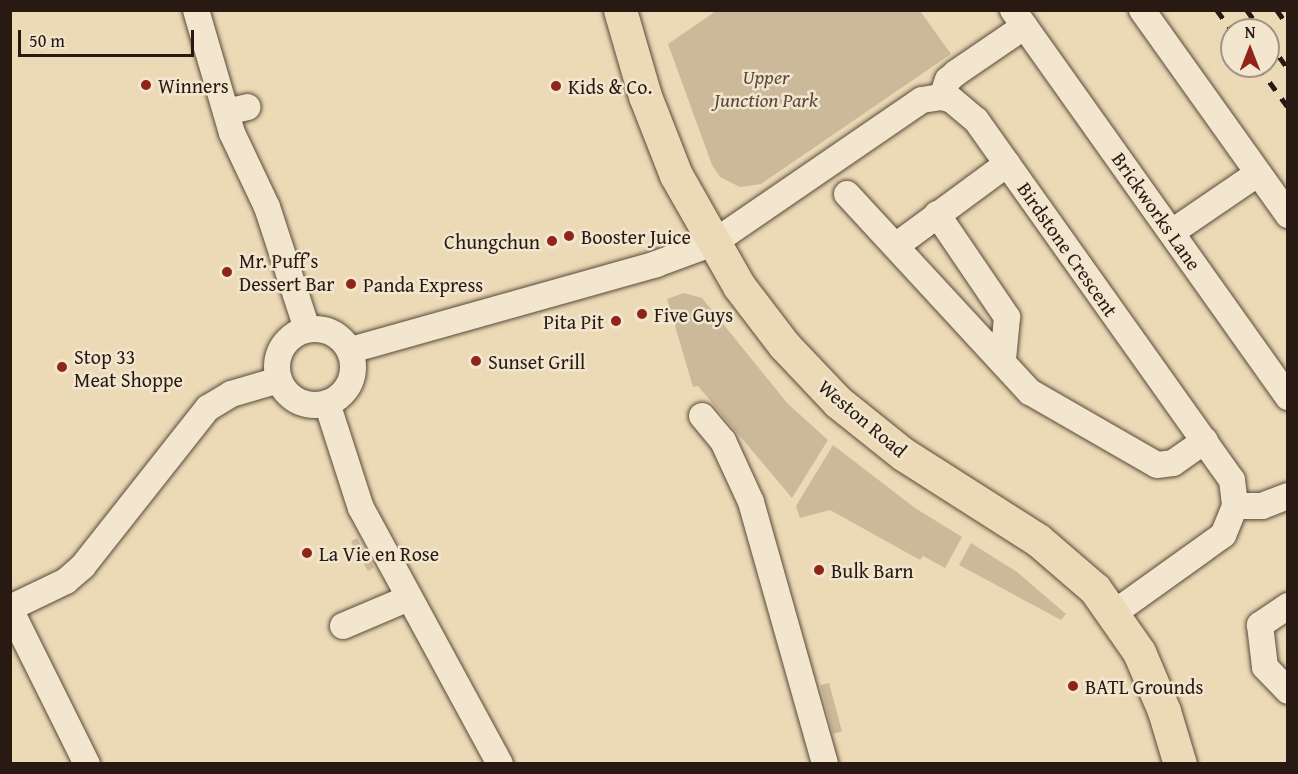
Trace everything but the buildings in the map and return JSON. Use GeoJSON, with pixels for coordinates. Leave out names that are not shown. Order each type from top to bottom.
{"type":"FeatureCollection","features":[{"type":"Feature","properties":{"kind":"main road","name":"Weston Road"},"geometry":{"type":"LineString","coordinates":[[620,10],[662,142],[713,243],[784,345],[838,402],[903,454],[1038,540],[1075,571],[1114,613],[1139,652],[1164,711],[1180,764]]}},
{"type":"Feature","properties":{"kind":"street"},"geometry":{"type":"LineString","coordinates":[[196,10],[236,110],[307,329]]}},
{"type":"Feature","properties":{"kind":"street"},"geometry":{"type":"LineString","coordinates":[[1142,10],[1287,215]]}},
{"type":"Feature","properties":{"kind":"street","name":"Brickworks Lane"},"geometry":{"type":"LineString","coordinates":[[942,97],[948,80],[1019,18],[1287,397]]}},
{"type":"Feature","properties":{"kind":"street"},"geometry":{"type":"LineString","coordinates":[[351,350],[656,264],[713,243],[922,100],[942,97]]}},
{"type":"Feature","properties":{"kind":"street","name":"Birdstone Crescent"},"geometry":{"type":"LineString","coordinates":[[942,97],[964,107],[1007,164],[1232,480],[1235,506]]}},
{"type":"Feature","properties":{"kind":"street"},"geometry":{"type":"LineString","coordinates":[[897,245],[1007,164]]}},
{"type":"Feature","properties":{"kind":"street"},"geometry":{"type":"LineString","coordinates":[[1172,232],[1257,174]]}},
{"type":"Feature","properties":{"kind":"street"},"geometry":{"type":"LineString","coordinates":[[847,194],[1003,359],[1030,392],[1157,465],[1173,463],[1204,441]]}},
{"type":"Feature","properties":{"kind":"street"},"geometry":{"type":"LineString","coordinates":[[937,214],[1007,317],[1003,359]]}},
{"type":"Feature","properties":{"kind":"street"},"geometry":{"type":"LineString","coordinates":[[307,329],[328,330],[351,350],[353,374],[348,387],[327,404],[307,404],[290,396],[279,380],[278,358],[282,347],[294,334],[307,329]]}},
{"type":"Feature","properties":{"kind":"street"},"geometry":{"type":"LineString","coordinates":[[89,758],[10,609],[66,581],[83,566],[208,408],[231,394],[279,380]]}},
{"type":"Feature","properties":{"kind":"street"},"geometry":{"type":"LineString","coordinates":[[327,404],[360,508],[500,764]]}},
{"type":"Feature","properties":{"kind":"street"},"geometry":{"type":"LineString","coordinates":[[702,416],[723,441],[721,460],[751,502],[825,764]]}},
{"type":"Feature","properties":{"kind":"street"},"geometry":{"type":"LineString","coordinates":[[1114,613],[1223,535],[1235,506],[1262,506],[1287,496]]}},
{"type":"Feature","properties":{"kind":"street"},"geometry":{"type":"LineString","coordinates":[[343,626],[409,598]]}},
{"type":"Feature","properties":{"kind":"street"},"geometry":{"type":"LineString","coordinates":[[1287,606],[1260,625],[1265,667],[1287,691]]}},
{"type":"Feature","properties":{"kind":"green space","name":"Upper Junction Park"},"geometry":{"type":"Polygon","coordinates":[[[716,11],[920,11],[951,54],[761,184],[740,187],[720,177],[712,165],[668,44],[716,11]]]}},
{"type":"Feature","properties":{"kind":"green space"},"geometry":{"type":"Polygon","coordinates":[[[684,293],[702,298],[788,404],[828,440],[792,498],[698,386],[693,387],[667,299],[684,293]]]}},
{"type":"Feature","properties":{"kind":"green space"},"geometry":{"type":"Polygon","coordinates":[[[833,445],[915,508],[962,537],[945,568],[923,556],[920,560],[830,510],[800,518],[796,506],[833,445]]]}},
{"type":"Feature","properties":{"kind":"green space"},"geometry":{"type":"Polygon","coordinates":[[[357,538],[374,567],[368,571],[351,542],[357,538]]]}},
{"type":"Feature","properties":{"kind":"green space"},"geometry":{"type":"Polygon","coordinates":[[[971,543],[1017,572],[1066,614],[1061,620],[959,565],[971,543]]]}},
{"type":"Feature","properties":{"kind":"green space"},"geometry":{"type":"Polygon","coordinates":[[[829,683],[842,731],[833,734],[820,685],[829,683]]]}},
{"type":"Feature","properties":{"kind":"railway"},"geometry":{"type":"LineString","coordinates":[[1217,10],[1223,18]]}},
{"type":"Feature","properties":{"kind":"railway"},"geometry":{"type":"LineString","coordinates":[[1247,10],[1253,18]]}},
{"type":"Feature","properties":{"kind":"railway"},"geometry":{"type":"LineString","coordinates":[[1277,10],[1288,26]]}},
{"type":"Feature","properties":{"kind":"railway"},"geometry":{"type":"LineString","coordinates":[[1280,58],[1288,69]]}},
{"type":"Feature","properties":{"kind":"railway"},"geometry":{"type":"LineString","coordinates":[[1267,78],[1288,107]]}},
{"type":"Feature","properties":{"kind":"place","name":"Winners"},"geometry":{"type":"Point","coordinates":[146,85]}},
{"type":"Feature","properties":{"kind":"place","name":"Kids & Co."},"geometry":{"type":"Point","coordinates":[556,86]}},
{"type":"Feature","properties":{"kind":"place","name":"Booster Juice"},"geometry":{"type":"Point","coordinates":[569,236]}},
{"type":"Feature","properties":{"kind":"place","name":"Chungchun"},"geometry":{"type":"Point","coordinates":[552,241]}},
{"type":"Feature","properties":{"kind":"place","name":"Mr. Puff’s Dessert Bar"},"geometry":{"type":"Point","coordinates":[227,272]}},
{"type":"Feature","properties":{"kind":"place","name":"Panda Express"},"geometry":{"type":"Point","coordinates":[351,284]}},
{"type":"Feature","properties":{"kind":"place","name":"Five Guys"},"geometry":{"type":"Point","coordinates":[642,314]}},
{"type":"Feature","properties":{"kind":"place","name":"Pita Pit"},"geometry":{"type":"Point","coordinates":[616,321]}},
{"type":"Feature","properties":{"kind":"place","name":"Sunset Grill"},"geometry":{"type":"Point","coordinates":[476,361]}},
{"type":"Feature","properties":{"kind":"place","name":"Stop 33 Meat Shoppe"},"geometry":{"type":"Point","coordinates":[62,367]}},
{"type":"Feature","properties":{"kind":"place","name":"La Vie en Rose"},"geometry":{"type":"Point","coordinates":[307,553]}},
{"type":"Feature","properties":{"kind":"place","name":"Bulk Barn"},"geometry":{"type":"Point","coordinates":[819,570]}},
{"type":"Feature","properties":{"kind":"place","name":"BATL Grounds"},"geometry":{"type":"Point","coordinates":[1073,686]}}]}
